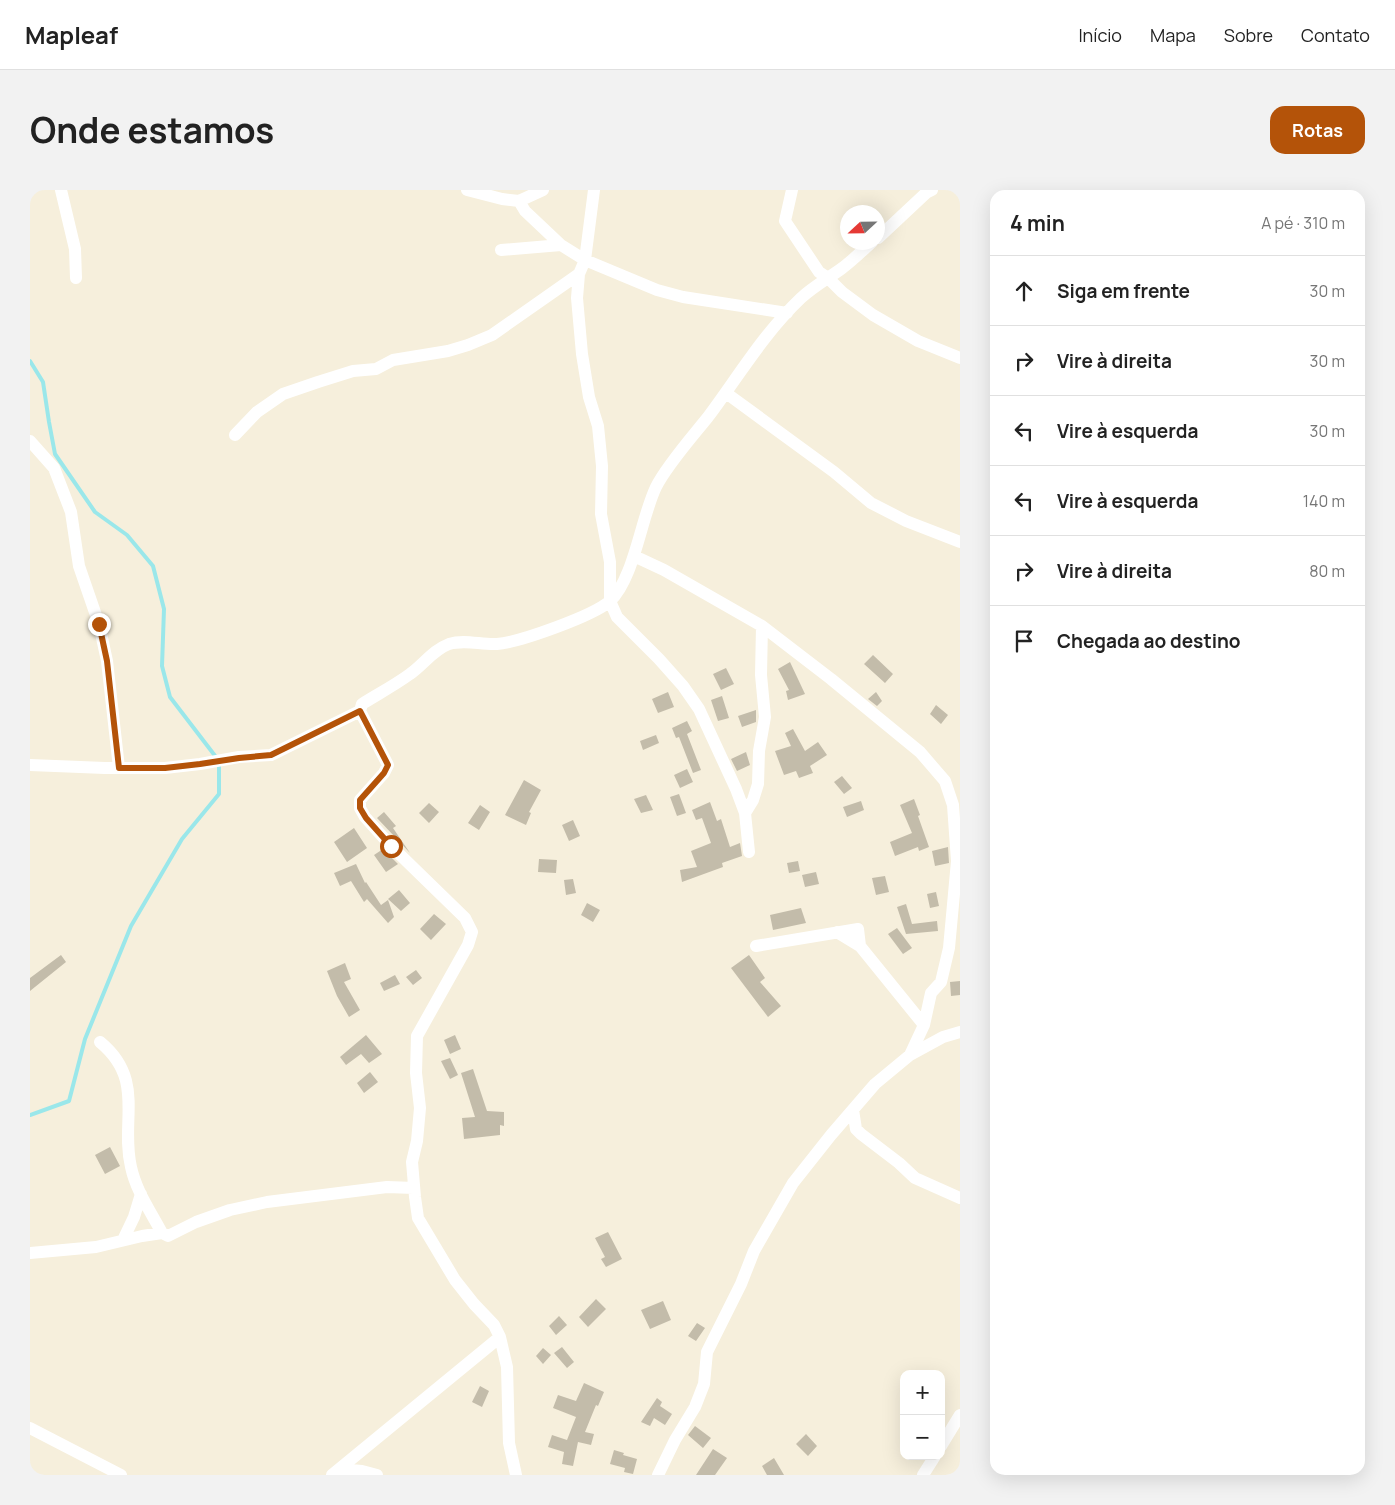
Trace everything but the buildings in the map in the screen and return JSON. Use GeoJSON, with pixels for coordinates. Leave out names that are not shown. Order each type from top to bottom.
{"type":"FeatureCollection","features":[{"type":"Feature","properties":{"kind":"street"},"geometry":{"type":"LineString","coordinates":[[61,190],[75,249],[76,278]]}},
{"type":"Feature","properties":{"kind":"street"},"geometry":{"type":"LineString","coordinates":[[467,190],[518,201],[543,190]]}},
{"type":"Feature","properties":{"kind":"street"},"geometry":{"type":"LineString","coordinates":[[792,190],[785,221],[810,262],[819,272],[873,315],[918,341],[960,358]]}},
{"type":"Feature","properties":{"kind":"street"},"geometry":{"type":"LineString","coordinates":[[885,232],[932,190]]}},
{"type":"Feature","properties":{"kind":"street"},"geometry":{"type":"LineString","coordinates":[[593,191],[585,260],[579,274],[577,298],[582,354],[589,398],[598,426],[602,466],[602,514],[610,562],[610,601],[617,617],[660,659],[683,686],[699,709],[736,790],[744,813],[749,852]]}},
{"type":"Feature","properties":{"kind":"street"},"geometry":{"type":"LineString","coordinates":[[518,201],[525,211],[561,245],[585,260],[657,290],[683,297],[787,313]]}},
{"type":"Feature","properties":{"kind":"street"},"geometry":{"type":"LineString","coordinates":[[501,250],[561,245]]}},
{"type":"Feature","properties":{"kind":"street"},"geometry":{"type":"LineString","coordinates":[[516,1475],[509,1443],[507,1367],[500,1337],[494,1325],[455,1280],[418,1218],[414,1188],[412,1162],[418,1141],[420,1108],[416,1073],[417,1036],[468,945],[472,932],[465,918],[391,846],[366,818],[360,808],[360,800],[384,773],[388,765],[360,711],[362,704],[411,673],[448,645],[468,641],[497,644],[522,639],[578,618],[610,601],[623,584],[634,556],[644,518],[657,486],[773,328],[802,298],[863,250]]}},
{"type":"Feature","properties":{"kind":"street"},"geometry":{"type":"LineString","coordinates":[[235,435],[257,412],[283,394],[353,371],[376,369],[393,360],[448,351],[492,335],[579,274]]}},
{"type":"Feature","properties":{"kind":"street"},"geometry":{"type":"LineString","coordinates":[[726,393],[834,472],[871,503],[906,521],[960,542]]}},
{"type":"Feature","properties":{"kind":"street"},"geometry":{"type":"LineString","coordinates":[[30,441],[54,468],[71,512],[79,566],[99,624],[107,661],[119,768]]}},
{"type":"Feature","properties":{"kind":"street"},"geometry":{"type":"LineString","coordinates":[[634,556],[664,570],[762,626],[832,678],[920,752],[944,781],[953,805],[957,861],[949,948],[941,982],[931,993],[924,1025],[910,1055]]}},
{"type":"Feature","properties":{"kind":"street"},"geometry":{"type":"LineString","coordinates":[[744,813],[753,800],[758,784],[759,751],[765,717],[760,674],[762,626]]}},
{"type":"Feature","properties":{"kind":"street"},"geometry":{"type":"LineString","coordinates":[[30,765],[165,768],[271,755],[360,711]]}},
{"type":"Feature","properties":{"kind":"street"},"geometry":{"type":"LineString","coordinates":[[756,946],[858,929],[860,946],[924,1025]]}},
{"type":"Feature","properties":{"kind":"street"},"geometry":{"type":"LineString","coordinates":[[658,1475],[675,1440],[695,1407],[704,1384],[707,1352],[741,1284],[754,1251],[793,1183],[875,1084],[910,1055],[943,1037],[960,1032]]}},
{"type":"Feature","properties":{"kind":"street"},"geometry":{"type":"LineString","coordinates":[[100,1042],[112,1052],[122,1069],[128,1092],[128,1151],[131,1168],[141,1194],[162,1234]]}},
{"type":"Feature","properties":{"kind":"street"},"geometry":{"type":"LineString","coordinates":[[853,1110],[856,1129],[861,1134],[899,1162],[915,1178],[960,1198]]}},
{"type":"Feature","properties":{"kind":"street"},"geometry":{"type":"LineString","coordinates":[[30,1253],[96,1247],[142,1236],[162,1234],[168,1236],[196,1222],[230,1210],[267,1202],[387,1187],[414,1188]]}},
{"type":"Feature","properties":{"kind":"street"},"geometry":{"type":"LineString","coordinates":[[123,1240],[134,1217],[141,1194]]}},
{"type":"Feature","properties":{"kind":"street"},"geometry":{"type":"LineString","coordinates":[[336,1472],[500,1337]]}},
{"type":"Feature","properties":{"kind":"street"},"geometry":{"type":"LineString","coordinates":[[945,1440],[960,1416]]}},
{"type":"Feature","properties":{"kind":"street"},"geometry":{"type":"LineString","coordinates":[[30,1428],[121,1475]]}},
{"type":"Feature","properties":{"kind":"street"},"geometry":{"type":"LineString","coordinates":[[355,1456],[362,1471]]}},
{"type":"Feature","properties":{"kind":"street"},"geometry":{"type":"LineString","coordinates":[[923,1475],[932,1460]]}},
{"type":"Feature","properties":{"kind":"street"},"geometry":{"type":"LineString","coordinates":[[336,1472],[362,1471],[377,1475]]}},
{"type":"Feature","properties":{"kind":"waterway"},"geometry":{"type":"LineString","coordinates":[[30,361],[43,382],[55,454],[95,512],[127,535],[153,566],[164,609],[162,666],[170,697],[219,761],[219,794],[182,839],[131,926],[85,1039],[69,1101],[30,1115]]}},
{"type":"Feature","properties":{"kind":"route"},"geometry":{"type":"LineString","coordinates":[[99,624],[107,661],[119,768],[165,768],[271,755],[360,711],[388,765],[384,773],[360,800],[360,808],[366,818],[391,846]]}}]}
